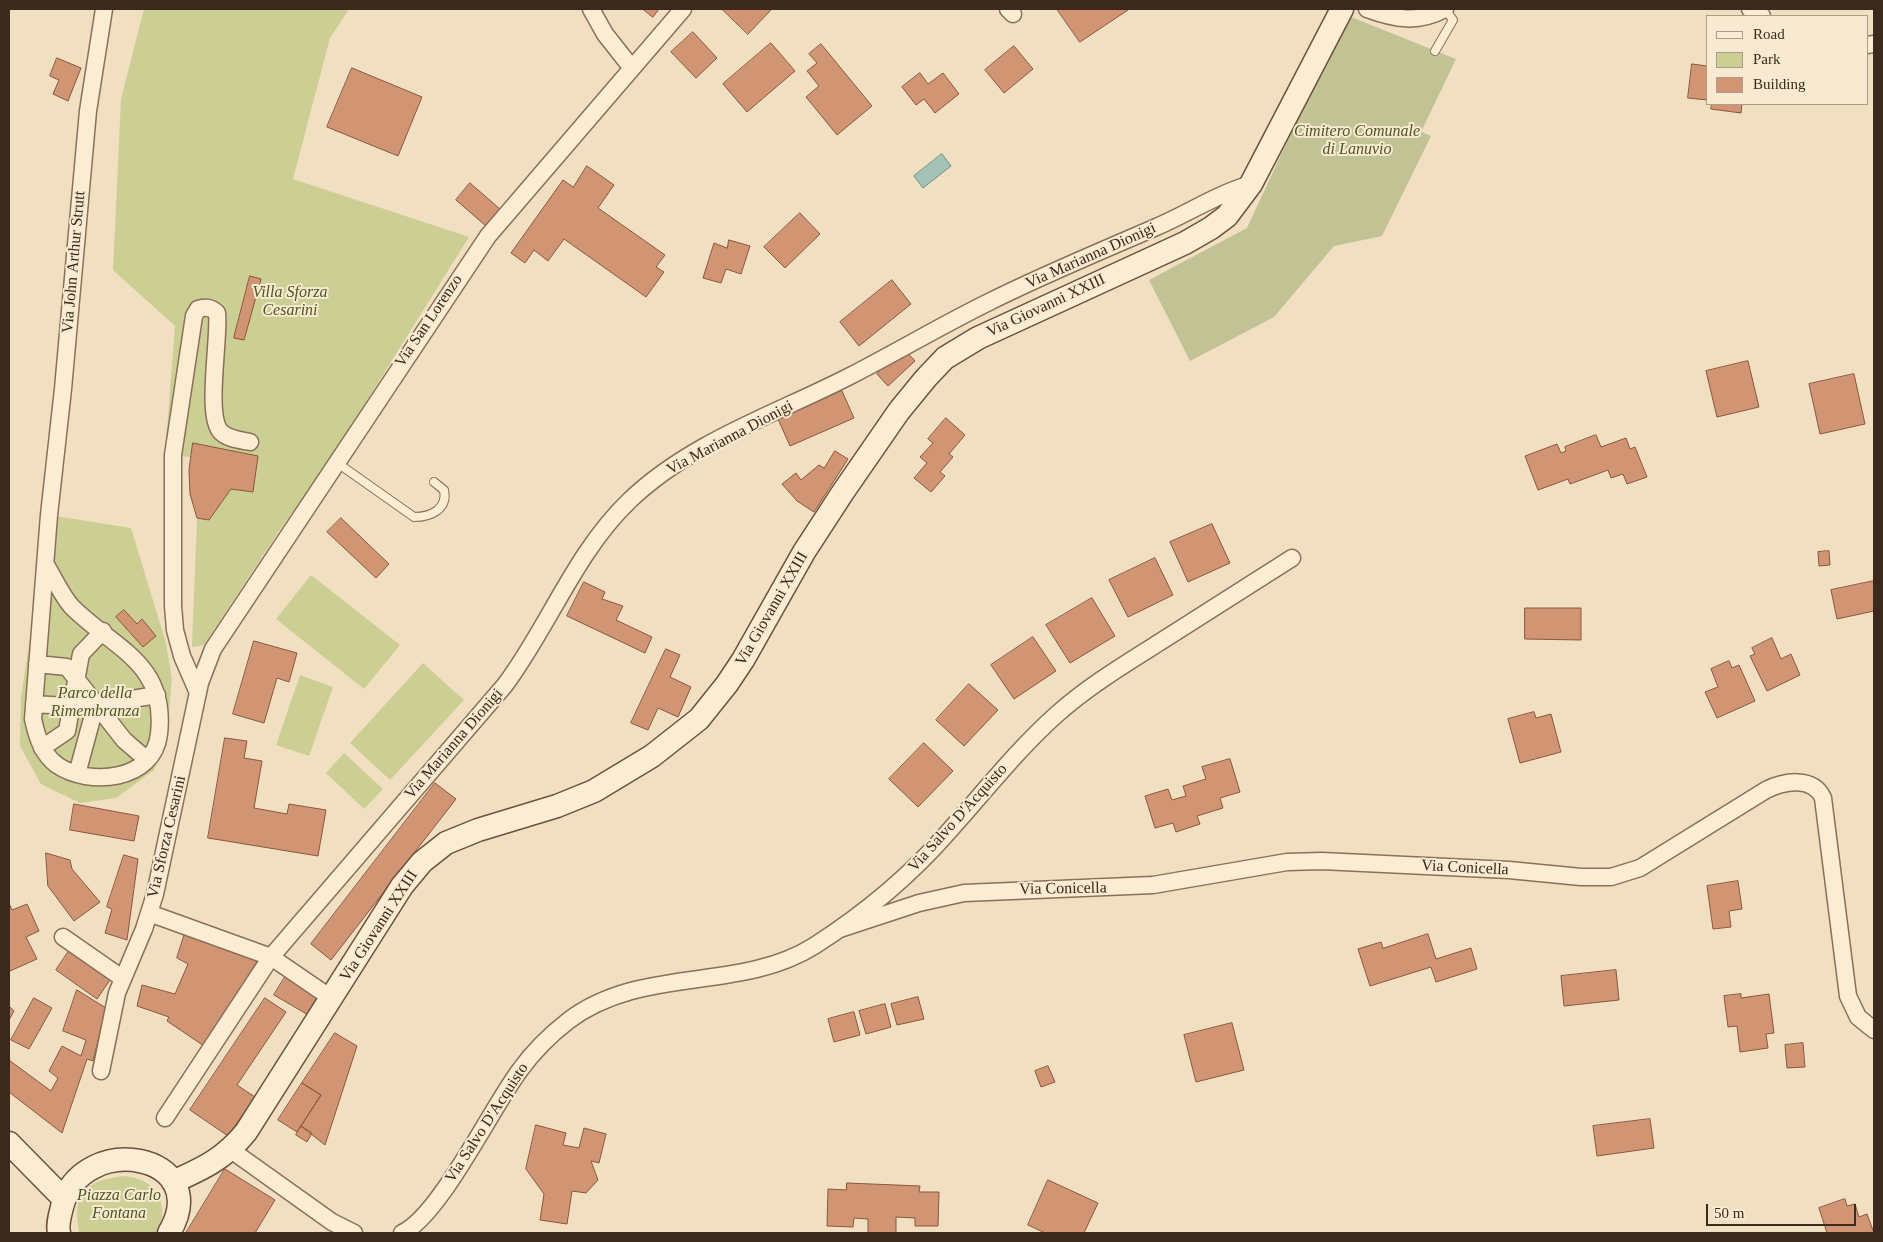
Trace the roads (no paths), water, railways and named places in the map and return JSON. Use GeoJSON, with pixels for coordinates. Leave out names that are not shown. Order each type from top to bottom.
{"type":"FeatureCollection","features":[{"type":"Feature","properties":{"kind":"street","name":"Via John Arthur Strutt"},"geometry":{"type":"LineString","coordinates":[[42,748],[37,738],[33,719],[49,515],[63,389],[88,111],[104,9]]}},
{"type":"Feature","properties":{"kind":"street"},"geometry":{"type":"LineString","coordinates":[[591,9],[605,34],[631,67]]}},
{"type":"Feature","properties":{"kind":"street","name":"Via San Lorenzo"},"geometry":{"type":"LineString","coordinates":[[208,658],[336,462],[488,236],[631,67],[683,9]]}},
{"type":"Feature","properties":{"kind":"street","name":"Via Giovanni XXIII"},"geometry":{"type":"LineString","coordinates":[[173,1182],[214,1162],[231,1150],[255,1120],[402,886],[433,852],[469,833],[544,811],[594,791],[652,756],[699,719],[727,684],[743,660],[794,570],[843,492],[899,411],[941,362],[978,338],[1202,234],[1226,216],[1251,184],[1342,9]]}},
{"type":"Feature","properties":{"kind":"street"},"geometry":{"type":"LineString","coordinates":[[1366,9],[1388,16],[1413,19],[1432,15],[1445,9]]}},
{"type":"Feature","properties":{"kind":"street","name":"Via Marianna Dionigi"},"geometry":{"type":"LineString","coordinates":[[165,1118],[205,1054],[271,957],[497,695],[528,652],[580,563],[602,532],[628,502],[660,475],[720,440],[850,376],[989,302],[1174,220],[1231,191],[1251,184]]}},
{"type":"Feature","properties":{"kind":"street"},"geometry":{"type":"LineString","coordinates":[[198,693],[184,664],[175,630],[172,529],[173,455],[194,316],[198,310],[205,307],[213,309],[217,313],[214,386],[216,425],[221,432],[230,438],[250,442]]}},
{"type":"Feature","properties":{"kind":"street","name":"Via Salvo D'Acquisto"},"geometry":{"type":"LineString","coordinates":[[402,1233],[419,1222],[438,1199],[521,1069],[546,1040],[579,1013],[603,1000],[630,990],[773,965],[801,953],[840,929],[882,896],[919,863],[951,830],[1010,759],[1063,708],[1134,658],[1292,558]]}},
{"type":"Feature","properties":{"kind":"street"},"geometry":{"type":"LineString","coordinates":[[46,564],[71,606],[103,631],[140,663],[150,676],[156,695],[159,735],[155,748],[146,759],[125,774],[110,777],[87,777],[56,764],[42,748],[67,731],[81,654],[103,631]]}},
{"type":"Feature","properties":{"kind":"street","name":"Via Sforza Cesarini"},"geometry":{"type":"LineString","coordinates":[[101,1070],[112,1011],[122,978],[149,913],[160,875],[198,693],[208,658]]}},
{"type":"Feature","properties":{"kind":"street"},"geometry":{"type":"LineString","coordinates":[[37,664],[67,667],[124,740],[146,759]]}},
{"type":"Feature","properties":{"kind":"street"},"geometry":{"type":"LineString","coordinates":[[34,704],[72,707],[156,695]]}},
{"type":"Feature","properties":{"kind":"street"},"geometry":{"type":"LineString","coordinates":[[77,774],[96,704]]}},
{"type":"Feature","properties":{"kind":"street","name":"Via Conicella"},"geometry":{"type":"LineString","coordinates":[[840,929],[930,900],[973,892],[1098,889],[1153,885],[1287,862],[1322,861],[1510,870],[1581,877],[1611,877],[1640,868],[1766,790],[1787,783],[1800,783],[1812,786],[1823,798],[1848,996],[1858,1017],[1874,1030]]}},
{"type":"Feature","properties":{"kind":"street"},"geometry":{"type":"LineString","coordinates":[[149,913],[271,957],[332,998]]}},
{"type":"Feature","properties":{"kind":"street"},"geometry":{"type":"LineString","coordinates":[[63,937],[122,978]]}},
{"type":"Feature","properties":{"kind":"street"},"geometry":{"type":"LineString","coordinates":[[9,1143],[64,1199]]}},
{"type":"Feature","properties":{"kind":"street"},"geometry":{"type":"LineString","coordinates":[[231,1150],[332,1222],[354,1233]]}},
{"type":"Feature","properties":{"kind":"street"},"geometry":{"type":"LineString","coordinates":[[59,1233],[58,1226],[64,1199],[70,1185],[81,1175],[97,1166],[114,1160],[147,1162],[163,1170],[173,1182],[180,1203],[177,1218],[168,1233]]}},
{"type":"Feature","properties":{"kind":"lane"},"geometry":{"type":"LineString","coordinates":[[1435,51],[1453,20],[1445,9]]}},
{"type":"Feature","properties":{"kind":"lane"},"geometry":{"type":"LineString","coordinates":[[336,462],[414,517],[424,517],[442,507],[446,498],[444,490],[434,482]]}},
{"type":"Feature","properties":{"kind":"water"},"geometry":{"type":"Polygon","coordinates":[[[942,154],[951,166],[923,188],[914,176],[942,154]]]}},
{"type":"Feature","properties":{"kind":"park label","name":"Cimitero Comunale di Lanuvio"},"geometry":{"type":"Point","coordinates":[1357,141]}},
{"type":"Feature","properties":{"kind":"park label","name":"Villa Sforza Cesarini"},"geometry":{"type":"Point","coordinates":[290,302]}},
{"type":"Feature","properties":{"kind":"park label","name":"Parco della Rimembranza"},"geometry":{"type":"Point","coordinates":[95,703]}},
{"type":"Feature","properties":{"kind":"park label","name":"Piazza Carlo Fontana"},"geometry":{"type":"Point","coordinates":[119,1205]}}]}
